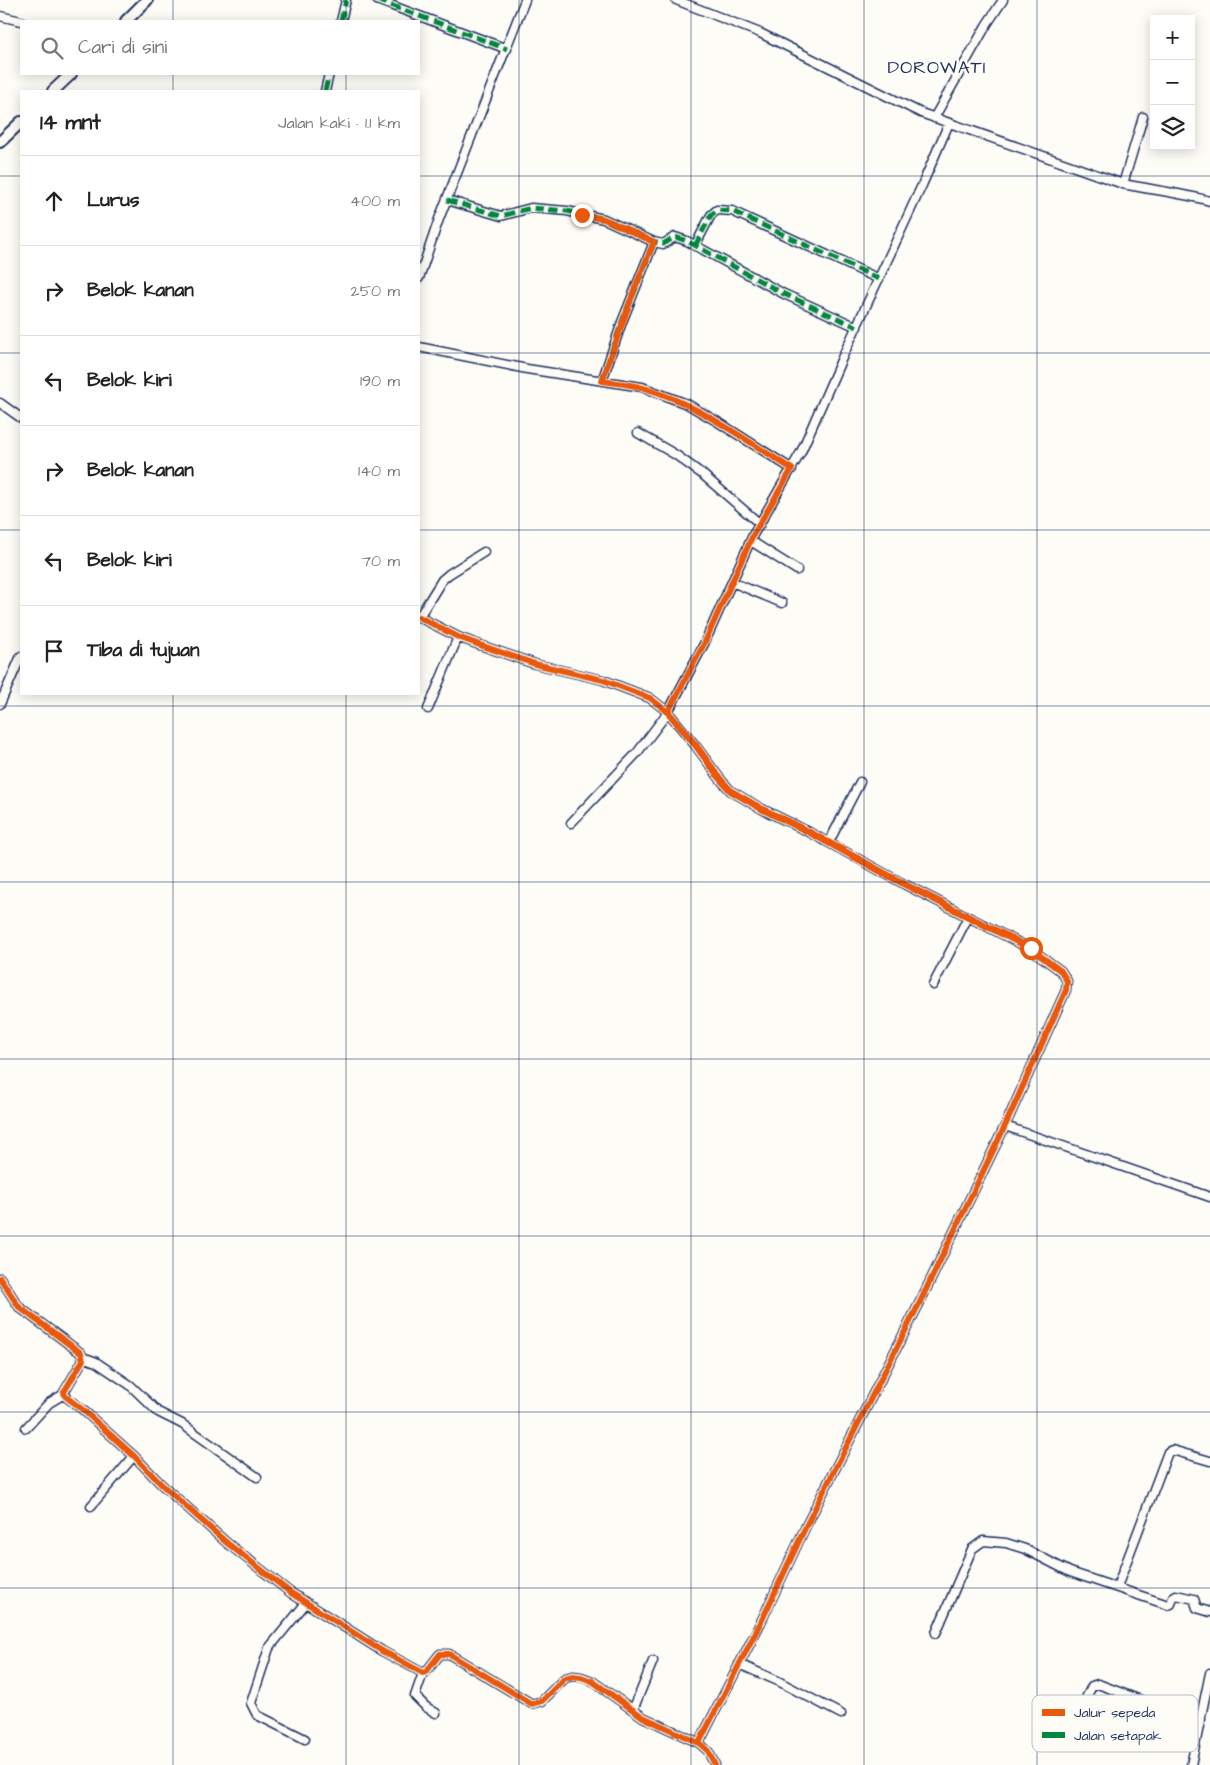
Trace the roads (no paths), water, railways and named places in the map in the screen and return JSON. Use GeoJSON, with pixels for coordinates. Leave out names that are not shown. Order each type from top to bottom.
{"type":"FeatureCollection","features":[{"type":"Feature","properties":{"kind":"main road"},"geometry":{"type":"LineString","coordinates":[[127,20],[147,0]]}},
{"type":"Feature","properties":{"kind":"main road"},"geometry":{"type":"LineString","coordinates":[[54,90],[70,75]]}},
{"type":"Feature","properties":{"kind":"main road"},"geometry":{"type":"LineString","coordinates":[[0,142],[20,123]]}},
{"type":"Feature","properties":{"kind":"street"},"geometry":{"type":"LineString","coordinates":[[341,20],[346,0]]}},
{"type":"Feature","properties":{"kind":"street"},"geometry":{"type":"LineString","coordinates":[[377,0],[507,49]]}},
{"type":"Feature","properties":{"kind":"street"},"geometry":{"type":"LineString","coordinates":[[420,275],[447,200],[526,0]]}},
{"type":"Feature","properties":{"kind":"street"},"geometry":{"type":"LineString","coordinates":[[676,0],[688,2],[760,33],[868,88],[934,118],[1123,184],[1210,201]]}},
{"type":"Feature","properties":{"kind":"street"},"geometry":{"type":"LineString","coordinates":[[934,118],[987,24],[1003,0]]}},
{"type":"Feature","properties":{"kind":"street"},"geometry":{"type":"LineString","coordinates":[[0,16],[20,21]]}},
{"type":"Feature","properties":{"kind":"street"},"geometry":{"type":"LineString","coordinates":[[325,90],[330,75]]}},
{"type":"Feature","properties":{"kind":"street"},"geometry":{"type":"LineString","coordinates":[[1123,184],[1144,116]]}},
{"type":"Feature","properties":{"kind":"street"},"geometry":{"type":"LineString","coordinates":[[571,823],[637,753],[668,712],[704,644],[750,541],[801,452],[856,327],[924,183],[948,123]]}},
{"type":"Feature","properties":{"kind":"street"},"geometry":{"type":"LineString","coordinates":[[447,200],[501,216],[531,208],[567,211],[604,219],[654,242],[663,244],[675,237],[696,246],[784,294],[856,327]]}},
{"type":"Feature","properties":{"kind":"street"},"geometry":{"type":"LineString","coordinates":[[696,246],[710,215],[717,210],[732,211],[879,279]]}},
{"type":"Feature","properties":{"kind":"street"},"geometry":{"type":"LineString","coordinates":[[602,381],[628,305],[654,242]]}},
{"type":"Feature","properties":{"kind":"street"},"geometry":{"type":"LineString","coordinates":[[420,347],[527,369],[642,387],[686,404],[792,469]]}},
{"type":"Feature","properties":{"kind":"street"},"geometry":{"type":"LineString","coordinates":[[0,404],[20,417]]}},
{"type":"Feature","properties":{"kind":"street"},"geometry":{"type":"LineString","coordinates":[[638,433],[676,455],[702,474],[760,524]]}},
{"type":"Feature","properties":{"kind":"street"},"geometry":{"type":"LineString","coordinates":[[750,541],[797,570]]}},
{"type":"Feature","properties":{"kind":"street"},"geometry":{"type":"LineString","coordinates":[[420,615],[442,580],[484,552]]}},
{"type":"Feature","properties":{"kind":"street"},"geometry":{"type":"LineString","coordinates":[[732,582],[782,603]]}},
{"type":"Feature","properties":{"kind":"street"},"geometry":{"type":"LineString","coordinates":[[420,618],[458,637],[535,664],[603,680],[650,698],[668,712],[731,791],[904,884],[1031,948],[1061,972],[1067,981],[1066,990],[1005,1126],[920,1302],[810,1518],[761,1622],[699,1743]]}},
{"type":"Feature","properties":{"kind":"street"},"geometry":{"type":"LineString","coordinates":[[428,709],[458,637]]}},
{"type":"Feature","properties":{"kind":"street"},"geometry":{"type":"LineString","coordinates":[[0,704],[20,658]]}},
{"type":"Feature","properties":{"kind":"street"},"geometry":{"type":"LineString","coordinates":[[829,842],[860,782]]}},
{"type":"Feature","properties":{"kind":"street"},"geometry":{"type":"LineString","coordinates":[[932,985],[968,916]]}},
{"type":"Feature","properties":{"kind":"street"},"geometry":{"type":"LineString","coordinates":[[1005,1126],[1210,1197]]}},
{"type":"Feature","properties":{"kind":"street"},"geometry":{"type":"LineString","coordinates":[[0,1278],[19,1307],[81,1353],[83,1357],[96,1362],[130,1385],[158,1412],[182,1424],[257,1477]]}},
{"type":"Feature","properties":{"kind":"street"},"geometry":{"type":"LineString","coordinates":[[26,1428],[49,1403],[64,1394],[83,1357]]}},
{"type":"Feature","properties":{"kind":"street"},"geometry":{"type":"LineString","coordinates":[[64,1394],[227,1543],[291,1593],[382,1651],[423,1673]]}},
{"type":"Feature","properties":{"kind":"street"},"geometry":{"type":"LineString","coordinates":[[1117,1587],[1168,1452],[1172,1450],[1210,1462]]}},
{"type":"Feature","properties":{"kind":"street"},"geometry":{"type":"LineString","coordinates":[[91,1506],[134,1456]]}},
{"type":"Feature","properties":{"kind":"street"},"geometry":{"type":"LineString","coordinates":[[936,1633],[972,1549],[983,1541],[1006,1543],[1025,1549],[1070,1572],[1168,1605],[1171,1604],[1173,1597],[1176,1595],[1194,1599],[1197,1608],[1210,1612]]}},
{"type":"Feature","properties":{"kind":"street"},"geometry":{"type":"LineString","coordinates":[[305,1739],[257,1715],[251,1702],[270,1648],[306,1603]]}},
{"type":"Feature","properties":{"kind":"street"},"geometry":{"type":"LineString","coordinates":[[436,1714],[415,1696],[423,1673],[426,1672],[440,1654],[449,1654],[532,1704],[542,1701],[564,1678],[573,1676],[592,1681],[643,1717],[699,1743],[708,1750],[715,1765]]}},
{"type":"Feature","properties":{"kind":"street"},"geometry":{"type":"LineString","coordinates":[[633,1710],[653,1661]]}},
{"type":"Feature","properties":{"kind":"street"},"geometry":{"type":"LineString","coordinates":[[739,1664],[787,1685],[841,1714]]}},
{"type":"Feature","properties":{"kind":"street"},"geometry":{"type":"LineString","coordinates":[[1198,1733],[1210,1673]]}},
{"type":"Feature","properties":{"kind":"street"},"geometry":{"type":"LineString","coordinates":[[1088,1695],[1092,1686],[1098,1684],[1127,1695]]}},
{"type":"Feature","properties":{"kind":"street"},"geometry":{"type":"LineString","coordinates":[[1191,1765],[1194,1752]]}},
{"type":"Feature","properties":{"kind":"district","name":"DOROWATI"},"geometry":{"type":"Point","coordinates":[937,67]}}]}
